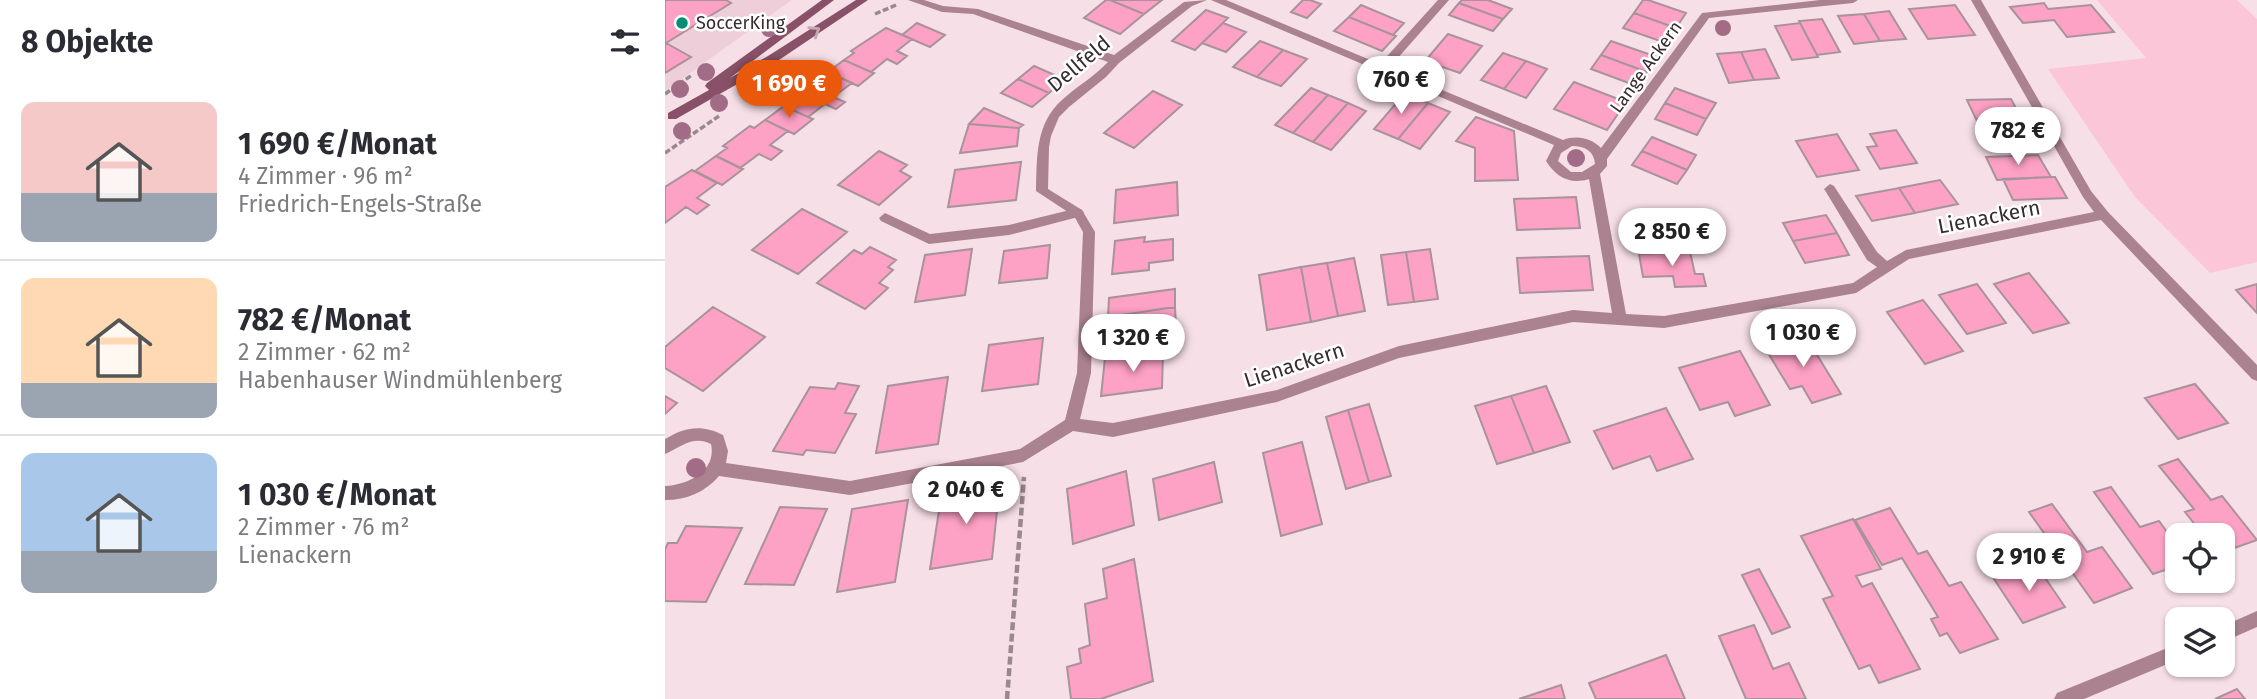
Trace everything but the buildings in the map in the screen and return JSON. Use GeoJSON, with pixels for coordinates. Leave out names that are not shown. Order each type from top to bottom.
{"type":"FeatureCollection","features":[{"type":"Feature","properties":{"kind":"street"},"geometry":{"type":"LineString","coordinates":[[669,118],[753,53],[829,0]]}},
{"type":"Feature","properties":{"kind":"street"},"geometry":{"type":"LineString","coordinates":[[669,118],[772,59],[863,0]]}},
{"type":"Feature","properties":{"kind":"street"},"geometry":{"type":"LineString","coordinates":[[913,0],[942,9],[974,11],[1115,60]]}},
{"type":"Feature","properties":{"kind":"street"},"geometry":{"type":"LineString","coordinates":[[963,0],[974,11]]}},
{"type":"Feature","properties":{"kind":"street","name":"Dellfeld"},"geometry":{"type":"LineString","coordinates":[[1078,214],[1042,191],[1045,135],[1051,118],[1058,107],[1107,71],[1115,60],[1188,4],[1202,0]]}},
{"type":"Feature","properties":{"kind":"street"},"geometry":{"type":"LineString","coordinates":[[1216,0],[1562,144],[1586,143],[1596,148],[1602,156],[1601,166],[1594,174],[1582,178],[1568,176],[1557,170],[1552,161],[1554,151],[1562,144]]}},
{"type":"Feature","properties":{"kind":"street"},"geometry":{"type":"LineString","coordinates":[[1382,68],[1444,0]]}},
{"type":"Feature","properties":{"kind":"street","name":"Lange Ackern"},"geometry":{"type":"LineString","coordinates":[[1602,156],[1706,15],[1853,0]]}},
{"type":"Feature","properties":{"kind":"street"},"geometry":{"type":"LineString","coordinates":[[1976,0],[2087,194],[2257,375]]}},
{"type":"Feature","properties":{"kind":"street"},"geometry":{"type":"LineString","coordinates":[[1594,174],[1621,317]]}},
{"type":"Feature","properties":{"kind":"street"},"geometry":{"type":"LineString","coordinates":[[1830,189],[1872,256],[1887,268]]}},
{"type":"Feature","properties":{"kind":"street"},"geometry":{"type":"LineString","coordinates":[[715,468],[850,488],[1023,455],[1071,424],[1084,373],[1089,251],[1089,232],[1078,214],[1009,230],[929,239],[885,218]]}},
{"type":"Feature","properties":{"kind":"street","name":"Lienackern"},"geometry":{"type":"LineString","coordinates":[[1071,424],[1113,430],[1276,396],[1399,352],[1573,316],[1621,317],[1664,322],[1856,288],[1906,254],[2104,215]]}},
{"type":"Feature","properties":{"kind":"street"},"geometry":{"type":"LineString","coordinates":[[665,447],[688,434],[711,435],[718,440],[721,448],[715,468],[695,486],[681,492],[665,493]]}},
{"type":"Feature","properties":{"kind":"street"},"geometry":{"type":"LineString","coordinates":[[2235,629],[2257,620]]}},
{"type":"Feature","properties":{"kind":"street"},"geometry":{"type":"LineString","coordinates":[[2063,699],[2165,657]]}},
{"type":"Feature","properties":{"kind":"path"},"geometry":{"type":"LineString","coordinates":[[1007,699],[1024,499],[1023,455]]}},
{"type":"Feature","properties":{"kind":"shaded area"},"geometry":{"type":"Polygon","coordinates":[[[665,0],[792,0],[665,91],[665,0]]]}},
{"type":"Feature","properties":{"kind":"shaded area"},"geometry":{"type":"Polygon","coordinates":[[[2097,0],[2237,0],[2257,19],[2257,262],[2210,273],[2135,197],[2048,69],[2146,58],[2097,0]]]}},
{"type":"Feature","properties":{"kind":"place","name":"SoccerKing"},"geometry":{"type":"Point","coordinates":[682,23]}}]}
